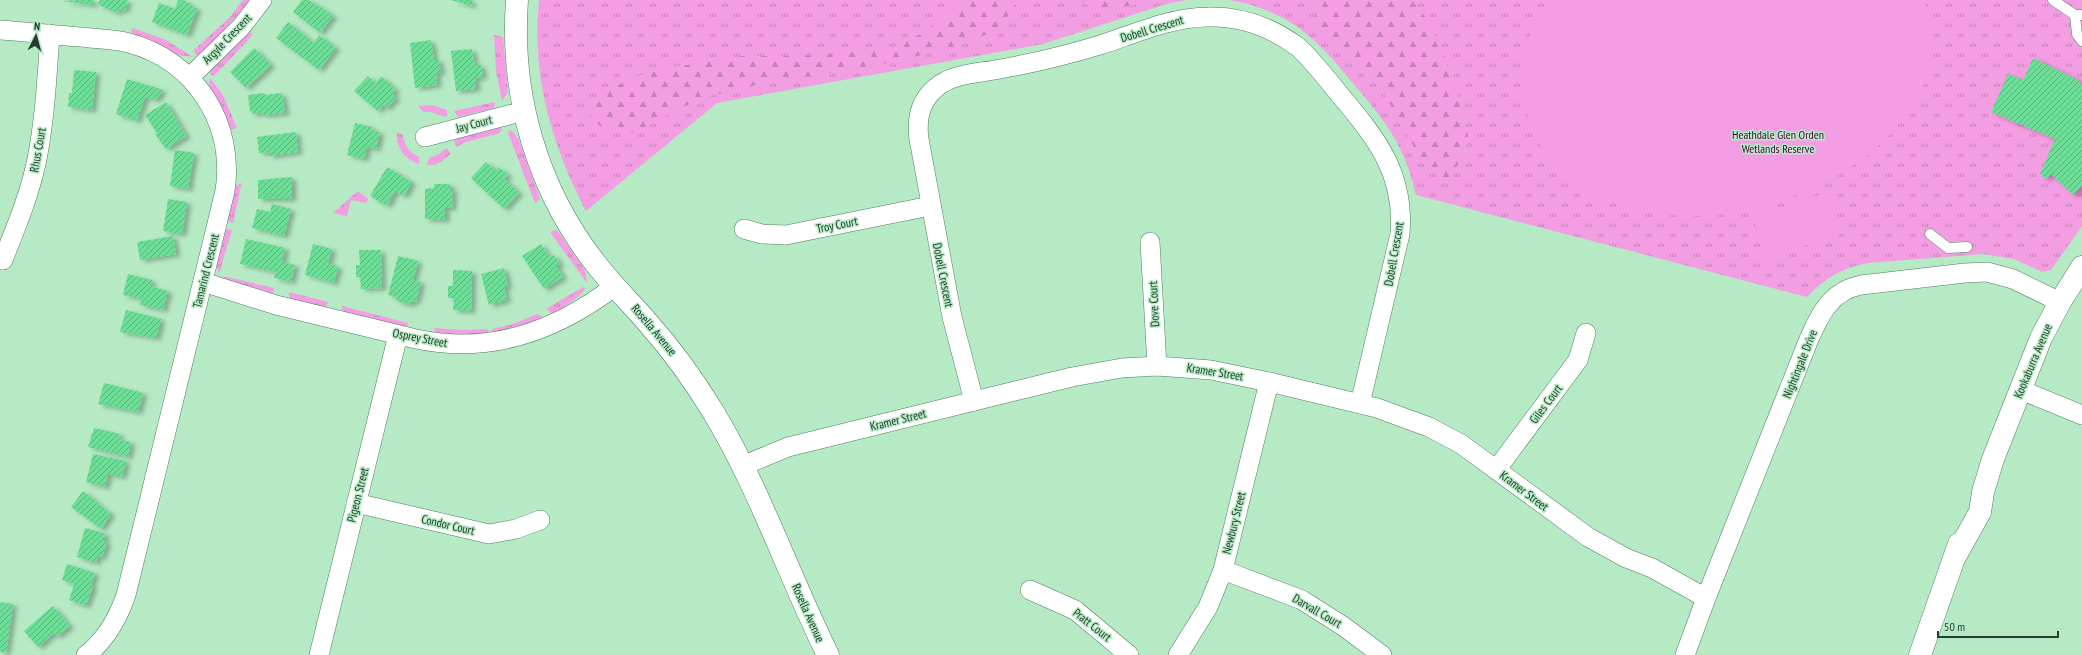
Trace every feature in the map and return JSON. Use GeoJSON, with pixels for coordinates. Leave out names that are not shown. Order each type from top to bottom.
{"type":"FeatureCollection","features":[{"type":"Feature","properties":{"kind":"street","name":"Argyle Crescent"},"geometry":{"type":"LineString","coordinates":[[190,77],[241,27],[262,0]]}},
{"type":"Feature","properties":{"kind":"street","name":"Rosella Avenue"},"geometry":{"type":"LineString","coordinates":[[517,0],[517,68],[524,111],[532,143],[545,177],[561,211],[584,248],[663,340],[684,367],[712,409],[742,466],[828,655]]}},
{"type":"Feature","properties":{"kind":"street","name":"Dobell Crescent"},"geometry":{"type":"LineString","coordinates":[[974,401],[952,317],[930,206],[919,139],[918,117],[926,99],[942,83],[961,76],[1072,54],[1182,19],[1223,17],[1254,23],[1270,30],[1285,38],[1306,55],[1370,131],[1389,163],[1399,193],[1401,221],[1397,248],[1360,404]]}},
{"type":"Feature","properties":{"kind":"street","name":"Tamarind Crescent"},"geometry":{"type":"LineString","coordinates":[[0,30],[118,41],[141,46],[161,55],[190,77],[213,108],[223,137],[226,158],[225,191],[126,595],[109,630],[86,655]]}},
{"type":"Feature","properties":{"kind":"street","name":"Rhus Court"},"geometry":{"type":"LineString","coordinates":[[3,260],[25,205],[37,159],[44,112],[50,34]]}},
{"type":"Feature","properties":{"kind":"street","name":"Jay Court"},"geometry":{"type":"LineString","coordinates":[[425,137],[524,111]]}},
{"type":"Feature","properties":{"kind":"street","name":"Troy Court"},"geometry":{"type":"LineString","coordinates":[[744,229],[762,234],[786,235],[930,206]]}},
{"type":"Feature","properties":{"kind":"street","name":"Dove Court"},"geometry":{"type":"LineString","coordinates":[[1150,242],[1157,366]]}},
{"type":"Feature","properties":{"kind":"street","name":"Kookaburra Avenue"},"geometry":{"type":"LineString","coordinates":[[1920,655],[1955,557],[1966,522],[1970,497],[1975,485],[1993,459],[2041,338],[2060,302],[2082,268]]}},
{"type":"Feature","properties":{"kind":"street","name":"Nightingale Drive"},"geometry":{"type":"LineString","coordinates":[[1685,655],[1809,339],[1826,305],[1834,297],[1852,287],[1861,285],[1965,273],[1987,272],[2013,279],[2060,302]]}},
{"type":"Feature","properties":{"kind":"street","name":"Osprey Street"},"geometry":{"type":"LineString","coordinates":[[202,288],[440,344],[488,344],[531,332],[563,319],[597,300],[611,281]]}},
{"type":"Feature","properties":{"kind":"street","name":"Giles Court"},"geometry":{"type":"LineString","coordinates":[[1496,470],[1578,360],[1586,333]]}},
{"type":"Feature","properties":{"kind":"street","name":"Pigeon Street"},"geometry":{"type":"LineString","coordinates":[[319,655],[398,335]]}},
{"type":"Feature","properties":{"kind":"street","name":"Kramer Street"},"geometry":{"type":"LineString","coordinates":[[742,466],[788,447],[1096,372],[1157,366],[1210,370],[1269,382],[1360,404],[1395,414],[1429,427],[1461,444],[1582,534],[1606,548],[1709,591]]}},
{"type":"Feature","properties":{"kind":"street","name":"Newbury Street"},"geometry":{"type":"LineString","coordinates":[[1178,655],[1208,607],[1223,570],[1269,382]]}},
{"type":"Feature","properties":{"kind":"street"},"geometry":{"type":"LineString","coordinates":[[2021,390],[2082,415]]}},
{"type":"Feature","properties":{"kind":"street","name":"Condor Court"},"geometry":{"type":"LineString","coordinates":[[356,503],[489,534],[516,529],[540,520]]}},
{"type":"Feature","properties":{"kind":"street","name":"Darvall Court"},"geometry":{"type":"LineString","coordinates":[[1223,570],[1302,600],[1343,626],[1382,655]]}},
{"type":"Feature","properties":{"kind":"street","name":"Pratt Court"},"geometry":{"type":"LineString","coordinates":[[1030,590],[1075,610],[1129,655]]}},
{"type":"Feature","properties":{"kind":"lane"},"geometry":{"type":"LineString","coordinates":[[2053,0],[2079,15],[2078,34],[2082,41]]}},
{"type":"Feature","properties":{"kind":"lane"},"geometry":{"type":"LineString","coordinates":[[1930,234],[1948,248],[1967,247]]}},
{"type":"Feature","properties":{"kind":"green space"},"geometry":{"type":"Polygon","coordinates":[[[243,0],[251,0],[202,53],[196,56],[194,50],[230,17],[243,0]]]}},
{"type":"Feature","properties":{"kind":"green space"},"geometry":{"type":"Polygon","coordinates":[[[539,0],[1187,0],[1166,4],[1043,44],[717,103],[586,211],[563,161],[554,135],[541,83],[537,28],[539,0]]]}},
{"type":"Feature","properties":{"kind":"green space"},"geometry":{"type":"Polygon","coordinates":[[[968,0],[1016,1],[1005,21],[989,33],[967,43],[873,66],[763,83],[711,96],[685,106],[634,133],[607,130],[590,119],[591,101],[634,77],[674,67],[741,56],[802,56],[891,48],[917,36],[968,0]]]}},
{"type":"Feature","properties":{"kind":"green space"},"geometry":{"type":"Polygon","coordinates":[[[1079,0],[1152,0],[1125,7],[1104,8],[1086,4],[1079,0]]]}},
{"type":"Feature","properties":{"kind":"green space","name":"Heathdale Glen Orden Wetlands Reserve"},"geometry":{"type":"Polygon","coordinates":[[[1229,0],[2082,0],[2082,226],[2051,270],[2042,272],[2014,259],[1983,254],[1868,263],[1850,268],[1834,275],[1820,284],[1807,297],[1416,195],[1412,178],[1394,136],[1377,112],[1329,55],[1302,30],[1286,20],[1251,5],[1229,0]]]}},
{"type":"Feature","properties":{"kind":"green space"},"geometry":{"type":"Polygon","coordinates":[[[1312,0],[1412,0],[1427,19],[1451,74],[1468,135],[1464,156],[1448,179],[1428,172],[1377,81],[1353,56],[1335,48],[1319,33],[1312,0]]]}},
{"type":"Feature","properties":{"kind":"green space"},"geometry":{"type":"Polygon","coordinates":[[[1549,0],[1924,0],[1931,34],[1931,61],[1927,76],[1918,95],[1899,123],[1874,150],[1840,174],[1808,190],[1773,203],[1737,212],[1700,216],[1664,215],[1629,208],[1590,192],[1561,172],[1547,157],[1541,147],[1529,119],[1525,103],[1522,72],[1524,57],[1533,28],[1549,0]]]}},
{"type":"Feature","properties":{"kind":"green space"},"geometry":{"type":"Polygon","coordinates":[[[132,28],[166,40],[193,57],[178,55],[131,35],[132,28]]]}},
{"type":"Feature","properties":{"kind":"green space"},"geometry":{"type":"Polygon","coordinates":[[[248,31],[253,35],[214,76],[211,75],[211,69],[248,31]]]}},
{"type":"Feature","properties":{"kind":"green space"},"geometry":{"type":"Polygon","coordinates":[[[494,35],[503,37],[508,92],[502,101],[496,71],[494,35]]]}},
{"type":"Feature","properties":{"kind":"green space"},"geometry":{"type":"Polygon","coordinates":[[[210,78],[223,95],[237,128],[230,130],[209,86],[210,78]]]}},
{"type":"Feature","properties":{"kind":"green space"},"geometry":{"type":"Polygon","coordinates":[[[495,102],[494,108],[458,117],[454,111],[495,102]]]}},
{"type":"Feature","properties":{"kind":"green space"},"geometry":{"type":"Polygon","coordinates":[[[431,105],[447,110],[447,115],[445,117],[431,112],[423,112],[418,106],[431,105]]]}},
{"type":"Feature","properties":{"kind":"green space"},"geometry":{"type":"Polygon","coordinates":[[[496,127],[502,127],[500,133],[466,142],[456,147],[454,140],[460,137],[496,127]]]}},
{"type":"Feature","properties":{"kind":"green space"},"geometry":{"type":"Polygon","coordinates":[[[509,130],[513,132],[519,140],[540,199],[535,203],[508,133],[509,130]]]}},
{"type":"Feature","properties":{"kind":"green space"},"geometry":{"type":"Polygon","coordinates":[[[397,132],[403,135],[406,146],[410,151],[419,157],[419,164],[409,159],[402,152],[398,143],[397,132]]]}},
{"type":"Feature","properties":{"kind":"green space"},"geometry":{"type":"Polygon","coordinates":[[[446,148],[451,153],[446,158],[438,163],[427,165],[429,158],[439,154],[446,148]]]}},
{"type":"Feature","properties":{"kind":"green space"},"geometry":{"type":"Polygon","coordinates":[[[242,183],[233,223],[226,220],[234,186],[242,183]]]}},
{"type":"Feature","properties":{"kind":"green space"},"geometry":{"type":"Polygon","coordinates":[[[358,191],[368,199],[366,203],[351,200],[347,216],[333,213],[358,191]]]}},
{"type":"Feature","properties":{"kind":"green space"},"geometry":{"type":"Polygon","coordinates":[[[1829,192],[1843,233],[1767,259],[1753,217],[1829,192]]]}},
{"type":"Feature","properties":{"kind":"green space"},"geometry":{"type":"Polygon","coordinates":[[[227,229],[232,230],[219,274],[216,264],[224,231],[227,229]]]}},
{"type":"Feature","properties":{"kind":"green space"},"geometry":{"type":"Polygon","coordinates":[[[557,230],[585,270],[587,283],[550,232],[557,230]]]}},
{"type":"Feature","properties":{"kind":"green space"},"geometry":{"type":"Polygon","coordinates":[[[223,276],[274,288],[273,293],[267,294],[226,283],[223,276]]]}},
{"type":"Feature","properties":{"kind":"green space"},"geometry":{"type":"Polygon","coordinates":[[[583,287],[585,289],[578,297],[553,314],[546,309],[583,287]]]}},
{"type":"Feature","properties":{"kind":"green space"},"geometry":{"type":"Polygon","coordinates":[[[289,292],[328,302],[325,308],[290,300],[289,292]]]}},
{"type":"Feature","properties":{"kind":"green space"},"geometry":{"type":"Polygon","coordinates":[[[342,306],[408,323],[406,328],[345,313],[342,306]]]}},
{"type":"Feature","properties":{"kind":"green space"},"geometry":{"type":"Polygon","coordinates":[[[538,314],[543,318],[493,334],[492,329],[510,325],[538,314]]]}},
{"type":"Feature","properties":{"kind":"green space"},"geometry":{"type":"Polygon","coordinates":[[[434,328],[465,330],[488,329],[489,335],[436,334],[434,328]]]}},
{"type":"Feature","properties":{"kind":"building"},"geometry":{"type":"Polygon","coordinates":[[[94,0],[93,5],[62,1],[94,0]]]}},
{"type":"Feature","properties":{"kind":"building"},"geometry":{"type":"Polygon","coordinates":[[[100,0],[128,0],[125,11],[119,9],[118,13],[98,5],[100,0]]]}},
{"type":"Feature","properties":{"kind":"building"},"geometry":{"type":"Polygon","coordinates":[[[178,0],[184,0],[197,9],[187,35],[152,22],[159,3],[175,9],[178,0]]]}},
{"type":"Feature","properties":{"kind":"building"},"geometry":{"type":"Polygon","coordinates":[[[302,0],[309,0],[333,16],[320,33],[293,12],[302,0]]]}},
{"type":"Feature","properties":{"kind":"building"},"geometry":{"type":"Polygon","coordinates":[[[451,0],[473,0],[471,6],[451,0]]]}},
{"type":"Feature","properties":{"kind":"building"},"geometry":{"type":"Polygon","coordinates":[[[288,22],[314,43],[319,35],[336,48],[319,70],[276,38],[288,22]]]}},
{"type":"Feature","properties":{"kind":"building"},"geometry":{"type":"Polygon","coordinates":[[[431,40],[434,60],[439,60],[441,73],[436,73],[437,85],[415,88],[410,43],[431,40]]]}},
{"type":"Feature","properties":{"kind":"building"},"geometry":{"type":"Polygon","coordinates":[[[254,48],[271,65],[246,88],[230,72],[254,48]]]}},
{"type":"Feature","properties":{"kind":"building"},"geometry":{"type":"Polygon","coordinates":[[[472,49],[475,65],[481,65],[483,77],[475,78],[476,89],[456,91],[451,51],[472,49]]]}},
{"type":"Feature","properties":{"kind":"building"},"geometry":{"type":"Polygon","coordinates":[[[2033,58],[2078,80],[2082,85],[2082,186],[2073,195],[2051,174],[2046,179],[2040,174],[2055,139],[1991,112],[2008,74],[2023,80],[2033,58]]]}},
{"type":"Feature","properties":{"kind":"building"},"geometry":{"type":"Polygon","coordinates":[[[74,70],[96,72],[92,110],[68,107],[69,93],[72,93],[74,70]]]}},
{"type":"Feature","properties":{"kind":"building"},"geometry":{"type":"Polygon","coordinates":[[[368,76],[376,83],[381,76],[396,90],[392,94],[396,98],[387,108],[383,105],[378,111],[354,91],[368,76]]]}},
{"type":"Feature","properties":{"kind":"building"},"geometry":{"type":"Polygon","coordinates":[[[127,79],[163,90],[156,100],[145,97],[137,121],[116,114],[127,79]]]}},
{"type":"Feature","properties":{"kind":"building"},"geometry":{"type":"Polygon","coordinates":[[[264,93],[265,95],[282,93],[285,113],[264,115],[264,113],[253,114],[252,111],[250,112],[248,95],[264,93]]]}},
{"type":"Feature","properties":{"kind":"building"},"geometry":{"type":"Polygon","coordinates":[[[166,102],[186,136],[166,149],[155,134],[157,133],[145,115],[166,102]]]}},
{"type":"Feature","properties":{"kind":"building"},"geometry":{"type":"Polygon","coordinates":[[[355,123],[372,127],[371,130],[380,132],[376,149],[367,147],[364,159],[347,155],[355,123]]]}},
{"type":"Feature","properties":{"kind":"building"},"geometry":{"type":"Polygon","coordinates":[[[296,132],[298,152],[269,156],[269,152],[259,153],[257,137],[296,132]]]}},
{"type":"Feature","properties":{"kind":"building"},"geometry":{"type":"Polygon","coordinates":[[[175,150],[194,153],[188,189],[170,186],[175,150]]]}},
{"type":"Feature","properties":{"kind":"building"},"geometry":{"type":"Polygon","coordinates":[[[486,162],[496,171],[499,167],[508,175],[504,179],[519,193],[504,209],[471,178],[486,162]]]}},
{"type":"Feature","properties":{"kind":"building"},"geometry":{"type":"Polygon","coordinates":[[[387,167],[412,182],[404,196],[395,191],[387,206],[370,196],[387,167]]]}},
{"type":"Feature","properties":{"kind":"building"},"geometry":{"type":"Polygon","coordinates":[[[292,177],[292,199],[258,199],[258,180],[292,177]]]}},
{"type":"Feature","properties":{"kind":"building"},"geometry":{"type":"Polygon","coordinates":[[[434,184],[450,184],[450,189],[453,189],[452,208],[445,208],[445,220],[425,219],[425,189],[434,188],[434,184]]]}},
{"type":"Feature","properties":{"kind":"building"},"geometry":{"type":"Polygon","coordinates":[[[168,199],[187,202],[182,234],[163,231],[168,199]]]}},
{"type":"Feature","properties":{"kind":"building"},"geometry":{"type":"Polygon","coordinates":[[[272,204],[291,209],[284,236],[252,228],[257,209],[270,212],[272,204]]]}},
{"type":"Feature","properties":{"kind":"building"},"geometry":{"type":"Polygon","coordinates":[[[173,236],[176,254],[140,260],[137,242],[173,236]]]}},
{"type":"Feature","properties":{"kind":"building"},"geometry":{"type":"Polygon","coordinates":[[[246,239],[285,248],[282,262],[295,265],[291,282],[274,278],[276,272],[240,264],[246,239]]]}},
{"type":"Feature","properties":{"kind":"building"},"geometry":{"type":"Polygon","coordinates":[[[313,244],[332,249],[328,264],[338,266],[334,283],[305,275],[313,244]]]}},
{"type":"Feature","properties":{"kind":"building"},"geometry":{"type":"Polygon","coordinates":[[[541,244],[549,257],[554,255],[560,264],[556,266],[563,277],[544,289],[522,256],[541,244]]]}},
{"type":"Feature","properties":{"kind":"building"},"geometry":{"type":"Polygon","coordinates":[[[359,250],[381,250],[382,288],[361,289],[360,277],[356,277],[356,265],[360,265],[359,250]]]}},
{"type":"Feature","properties":{"kind":"building"},"geometry":{"type":"Polygon","coordinates":[[[398,256],[418,261],[413,280],[421,282],[416,302],[412,301],[411,305],[396,301],[397,297],[388,295],[398,256]]]}},
{"type":"Feature","properties":{"kind":"building"},"geometry":{"type":"Polygon","coordinates":[[[504,268],[508,286],[504,287],[507,300],[489,305],[481,274],[504,268]]]}},
{"type":"Feature","properties":{"kind":"building"},"geometry":{"type":"Polygon","coordinates":[[[453,270],[472,271],[471,311],[453,310],[454,298],[448,298],[448,286],[453,286],[453,270]]]}},
{"type":"Feature","properties":{"kind":"building"},"geometry":{"type":"Polygon","coordinates":[[[128,274],[152,280],[150,286],[168,291],[163,310],[140,305],[142,299],[123,295],[128,274]]]}},
{"type":"Feature","properties":{"kind":"building"},"geometry":{"type":"Polygon","coordinates":[[[126,310],[161,319],[156,338],[120,332],[126,310]]]}},
{"type":"Feature","properties":{"kind":"building"},"geometry":{"type":"Polygon","coordinates":[[[104,383],[143,393],[138,412],[98,404],[104,383]]]}},
{"type":"Feature","properties":{"kind":"building"},"geometry":{"type":"Polygon","coordinates":[[[94,428],[120,434],[118,439],[131,442],[128,457],[88,447],[94,428]]]}},
{"type":"Feature","properties":{"kind":"building"},"geometry":{"type":"Polygon","coordinates":[[[93,454],[126,461],[122,477],[108,474],[105,487],[86,482],[93,454]]]}},
{"type":"Feature","properties":{"kind":"building"},"geometry":{"type":"Polygon","coordinates":[[[83,491],[111,514],[101,529],[71,507],[83,491]]]}},
{"type":"Feature","properties":{"kind":"building"},"geometry":{"type":"Polygon","coordinates":[[[85,528],[106,534],[103,541],[107,542],[102,557],[98,556],[96,563],[77,557],[85,528]]]}},
{"type":"Feature","properties":{"kind":"building"},"geometry":{"type":"Polygon","coordinates":[[[67,564],[95,573],[91,585],[93,586],[86,606],[69,600],[74,584],[62,580],[67,564]]]}},
{"type":"Feature","properties":{"kind":"building"},"geometry":{"type":"Polygon","coordinates":[[[0,602],[13,604],[6,653],[0,652],[0,602]]]}},
{"type":"Feature","properties":{"kind":"building"},"geometry":{"type":"Polygon","coordinates":[[[53,606],[70,626],[57,636],[54,633],[38,647],[24,631],[53,606]]]}}]}
